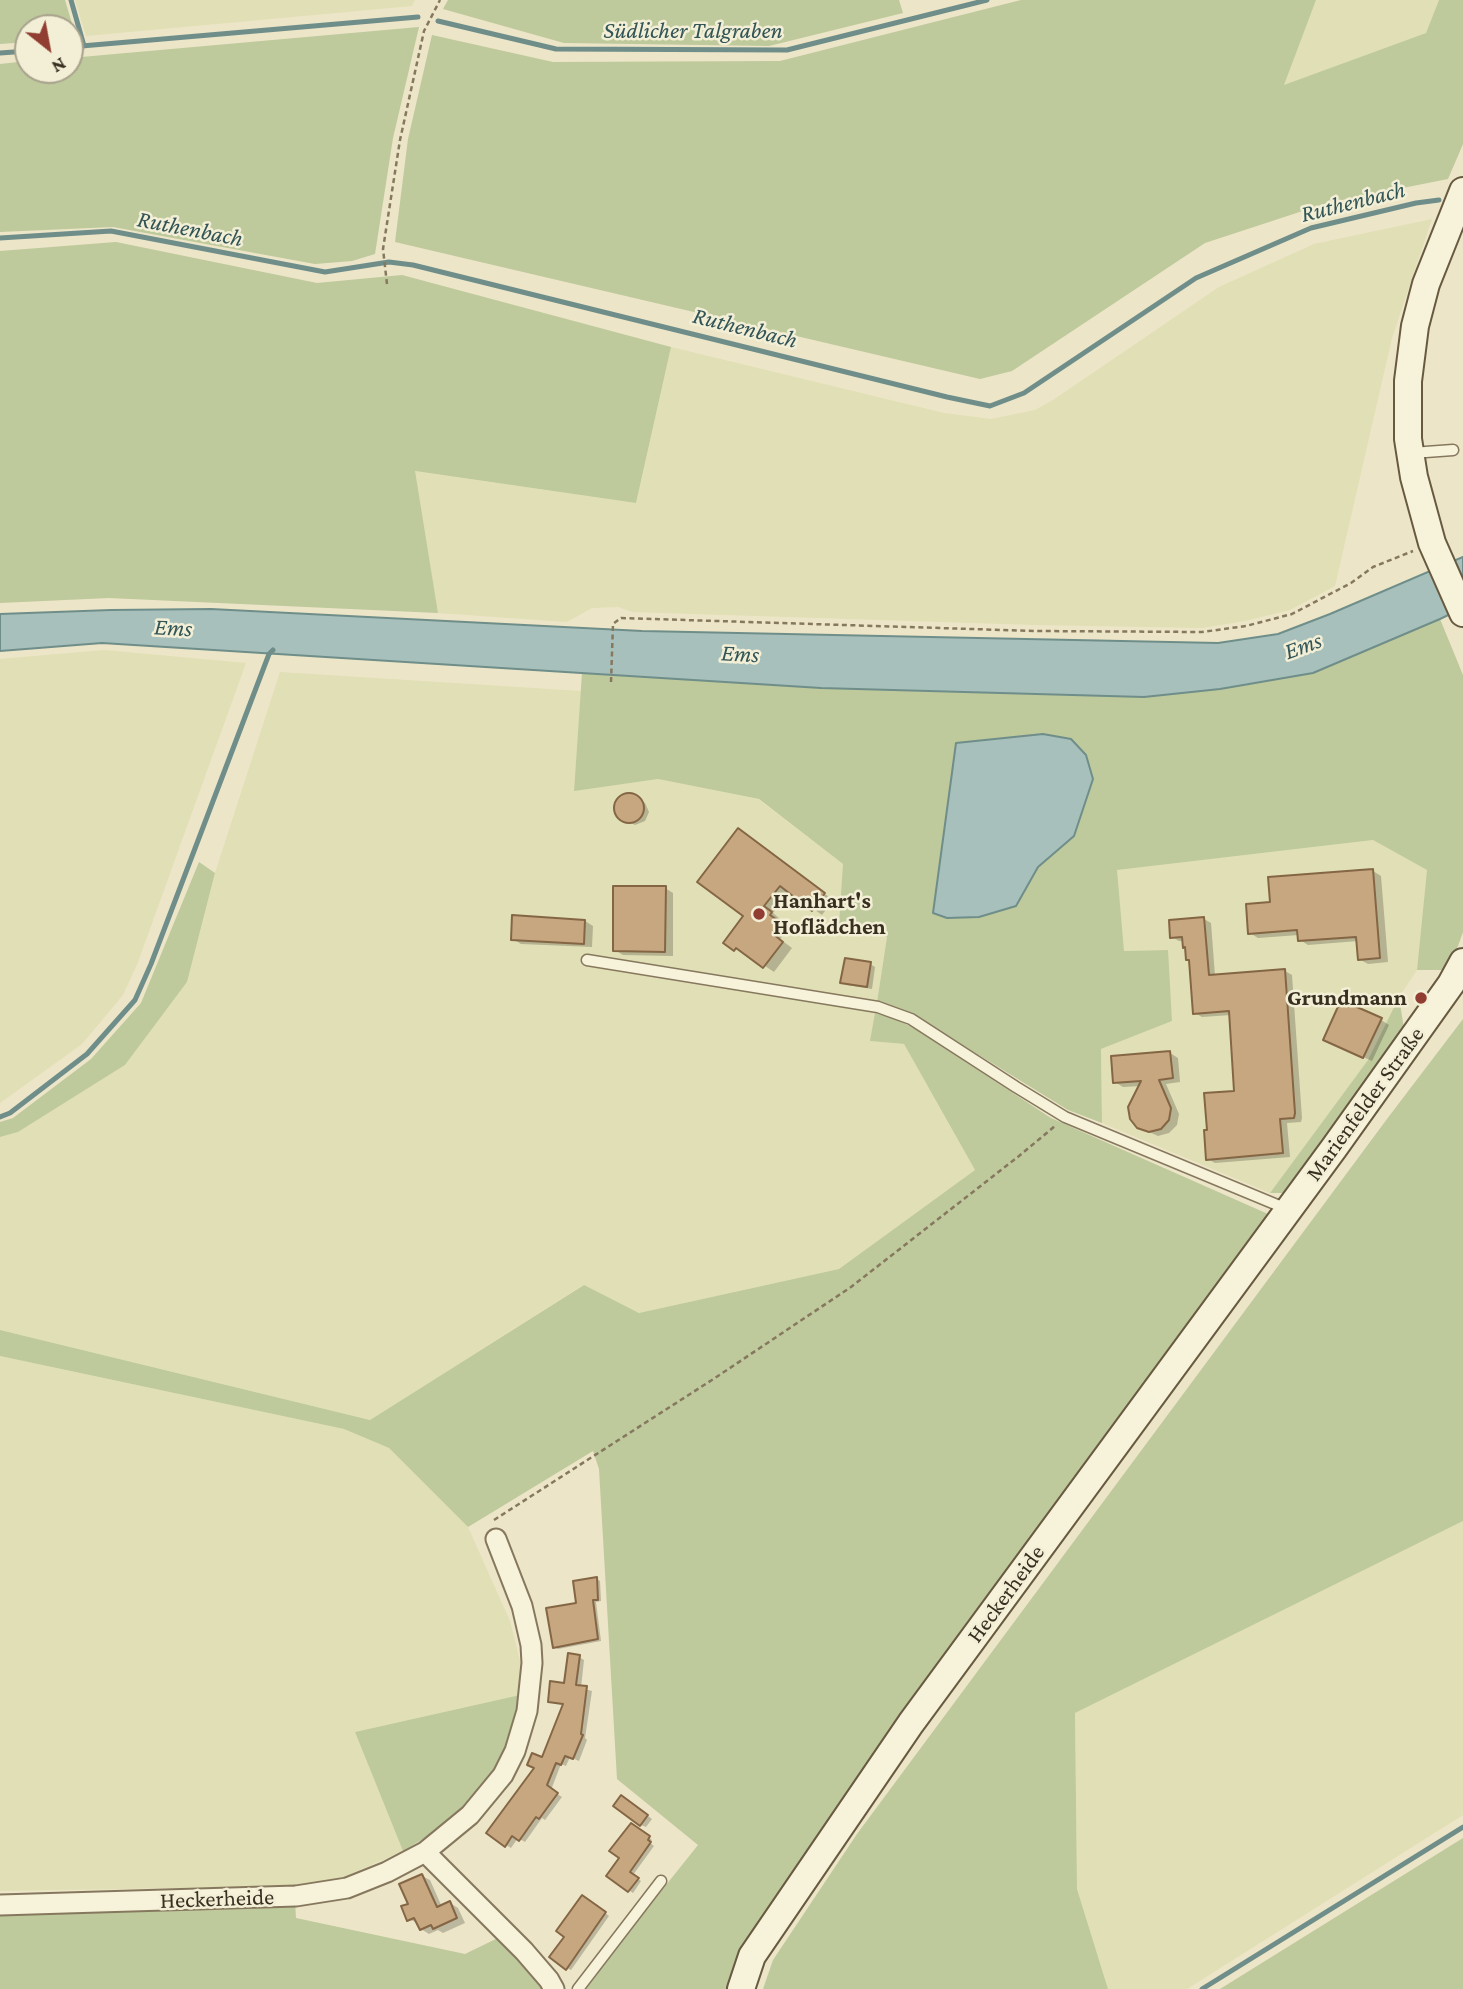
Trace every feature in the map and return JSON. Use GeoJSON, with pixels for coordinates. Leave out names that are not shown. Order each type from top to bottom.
{"type":"FeatureCollection","features":[{"type":"Feature","properties":{"kind":"main road"},"geometry":{"type":"LineString","coordinates":[[1463,191],[1426,284],[1415,326],[1408,381],[1410,453],[1414,477],[1434,547],[1463,613]]}},
{"type":"Feature","properties":{"kind":"main road","name":"Marienfelder Straße"},"geometry":{"type":"LineString","coordinates":[[1288,1209],[1451,984],[1463,962]]}},
{"type":"Feature","properties":{"kind":"main road","name":"Heckerheide"},"geometry":{"type":"LineString","coordinates":[[741,1989],[752,1956],[904,1735],[1288,1209]]}},
{"type":"Feature","properties":{"kind":"street","name":"Heckerheide"},"geometry":{"type":"LineString","coordinates":[[0,1905],[296,1896],[347,1888],[387,1872],[425,1852],[470,1815],[503,1775],[515,1751],[527,1711],[531,1645],[522,1606],[496,1539]]}},
{"type":"Feature","properties":{"kind":"street"},"geometry":{"type":"LineString","coordinates":[[425,1852],[524,1951],[550,1980],[554,1989]]}},
{"type":"Feature","properties":{"kind":"lane"},"geometry":{"type":"LineString","coordinates":[[1410,453],[1453,450]]}},
{"type":"Feature","properties":{"kind":"lane"},"geometry":{"type":"LineString","coordinates":[[587,960],[878,1007],[911,1019],[1065,1117],[1288,1209]]}},
{"type":"Feature","properties":{"kind":"lane"},"geometry":{"type":"LineString","coordinates":[[578,1989],[662,1881]]}},
{"type":"Feature","properties":{"kind":"path"},"geometry":{"type":"LineString","coordinates":[[387,284],[383,249],[400,140],[424,31],[440,0]]}},
{"type":"Feature","properties":{"kind":"path"},"geometry":{"type":"LineString","coordinates":[[611,682],[613,624],[621,618],[1035,631],[1202,632],[1246,626],[1292,614],[1351,583],[1373,567],[1434,547]]}},
{"type":"Feature","properties":{"kind":"path"},"geometry":{"type":"LineString","coordinates":[[496,1539],[490,1522],[851,1287],[1065,1117]]}},
{"type":"Feature","properties":{"kind":"shaded area"},"geometry":{"type":"Polygon","coordinates":[[[75,0],[415,0],[412,6],[86,36],[84,14],[79,14],[75,0]]]}},
{"type":"Feature","properties":{"kind":"shaded area"},"geometry":{"type":"Polygon","coordinates":[[[1316,0],[1439,0],[1426,33],[1283,86],[1316,0]]]}},
{"type":"Feature","properties":{"kind":"shaded area"},"geometry":{"type":"Polygon","coordinates":[[[1432,219],[1392,338],[1335,586],[1290,610],[1202,628],[632,612],[618,607],[592,608],[567,622],[438,613],[414,471],[636,503],[671,347],[944,413],[991,419],[1035,410],[1053,400],[1219,287],[1314,244],[1432,219]]]}},
{"type":"Feature","properties":{"kind":"shaded area"},"geometry":{"type":"Polygon","coordinates":[[[104,650],[246,663],[138,962],[123,995],[82,1044],[0,1103],[0,659],[104,650]]]}},
{"type":"Feature","properties":{"kind":"shaded area"},"geometry":{"type":"Polygon","coordinates":[[[280,672],[581,691],[574,790],[658,779],[758,799],[843,864],[887,937],[871,1041],[904,1044],[975,1170],[839,1269],[639,1313],[583,1285],[370,1420],[0,1330],[0,1137],[18,1132],[125,1065],[187,982],[215,873],[280,672]]]}},
{"type":"Feature","properties":{"kind":"shaded area"},"geometry":{"type":"Polygon","coordinates":[[[1373,840],[1427,870],[1417,970],[1399,997],[1368,1060],[1270,1193],[1102,1123],[1101,1049],[1172,1021],[1167,950],[1124,951],[1116,870],[1373,840]]]}},
{"type":"Feature","properties":{"kind":"shaded area"},"geometry":{"type":"Polygon","coordinates":[[[0,1356],[344,1429],[389,1448],[468,1527],[510,1621],[521,1665],[520,1695],[355,1732],[403,1851],[344,1877],[294,1886],[0,1891],[0,1356]]]}},
{"type":"Feature","properties":{"kind":"shaded area"},"geometry":{"type":"Polygon","coordinates":[[[1463,1521],[1463,1815],[1187,1989],[1108,1989],[1077,1889],[1075,1713],[1463,1521]]]}},
{"type":"Feature","properties":{"kind":"green space"},"geometry":{"type":"Polygon","coordinates":[[[0,0],[65,0],[69,14],[14,14],[14,43],[0,44],[0,0]]]}},
{"type":"Feature","properties":{"kind":"green space"},"geometry":{"type":"Polygon","coordinates":[[[448,0],[899,0],[903,13],[769,46],[564,43],[443,9],[448,0]]]}},
{"type":"Feature","properties":{"kind":"green space"},"geometry":{"type":"Polygon","coordinates":[[[1021,0],[1316,0],[1284,85],[1426,33],[1439,0],[1463,0],[1463,144],[1448,179],[1327,203],[1205,243],[1012,371],[980,379],[395,242],[408,139],[432,35],[553,62],[780,61],[1021,0]]]}},
{"type":"Feature","properties":{"kind":"green space"},"geometry":{"type":"Polygon","coordinates":[[[419,27],[393,138],[375,254],[352,261],[315,264],[113,227],[0,232],[0,64],[14,62],[14,84],[84,84],[84,57],[419,27]]]}},
{"type":"Feature","properties":{"kind":"green space"},"geometry":{"type":"Polygon","coordinates":[[[116,242],[317,283],[402,275],[671,347],[636,503],[415,471],[438,613],[109,598],[0,603],[0,251],[116,242]]]}},
{"type":"Feature","properties":{"kind":"green space"},"geometry":{"type":"Polygon","coordinates":[[[1440,619],[1463,675],[1463,932],[1458,946],[1443,970],[1417,970],[1427,870],[1373,840],[1117,870],[1124,951],[1168,950],[1172,1021],[1101,1049],[1102,1123],[1068,1110],[914,1015],[877,1002],[887,937],[839,925],[843,864],[759,799],[658,779],[574,791],[582,673],[821,688],[1144,697],[1220,689],[1313,673],[1440,619]],[[1043,734],[956,743],[1016,906],[1038,867],[1074,836],[1043,734]]]}},
{"type":"Feature","properties":{"kind":"green space"},"geometry":{"type":"Polygon","coordinates":[[[199,862],[215,873],[187,982],[125,1065],[18,1132],[0,1137],[0,1122],[13,1118],[91,1059],[141,1003],[199,862]]]}},
{"type":"Feature","properties":{"kind":"green space"},"geometry":{"type":"Polygon","coordinates":[[[1399,997],[1404,1029],[1287,1193],[1270,1193],[1368,1060],[1399,997]]]}},
{"type":"Feature","properties":{"kind":"green space"},"geometry":{"type":"Polygon","coordinates":[[[875,1013],[914,1028],[1051,1118],[1268,1214],[838,1804],[743,1952],[730,1989],[583,1989],[698,1845],[617,1779],[599,1469],[593,1451],[468,1527],[389,1448],[344,1429],[0,1356],[0,1330],[370,1420],[584,1285],[639,1313],[839,1269],[975,1170],[904,1044],[870,1041],[875,1013]]]}},
{"type":"Feature","properties":{"kind":"green space"},"geometry":{"type":"Polygon","coordinates":[[[1463,1019],[1463,1521],[1075,1713],[1077,1889],[1108,1989],[763,1989],[773,1960],[857,1834],[1463,1019]]]}},
{"type":"Feature","properties":{"kind":"green space"},"geometry":{"type":"Polygon","coordinates":[[[520,1695],[514,1731],[496,1770],[464,1809],[444,1826],[403,1851],[355,1732],[520,1695]]]}},
{"type":"Feature","properties":{"kind":"green space"},"geometry":{"type":"Polygon","coordinates":[[[1463,1838],[1463,1989],[1220,1989],[1463,1838]]]}},
{"type":"Feature","properties":{"kind":"green space"},"geometry":{"type":"Polygon","coordinates":[[[295,1902],[296,1918],[465,1954],[500,1937],[546,1989],[0,1989],[0,1916],[295,1902]]]}},
{"type":"Feature","properties":{"kind":"water","name":"Ems"},"geometry":{"type":"Polygon","coordinates":[[[1463,557],[1463,608],[1440,619],[1313,673],[1220,689],[1144,697],[821,688],[102,643],[0,651],[0,614],[211,609],[642,631],[1218,643],[1278,634],[1463,557]]]}},
{"type":"Feature","properties":{"kind":"water"},"geometry":{"type":"Polygon","coordinates":[[[1043,734],[1071,739],[1086,755],[1093,779],[1074,836],[1038,867],[1016,906],[979,917],[947,918],[933,913],[956,743],[1043,734]]]}},
{"type":"Feature","properties":{"kind":"building"},"geometry":{"type":"Polygon","coordinates":[[[629,793],[635,794],[643,802],[643,814],[635,822],[629,823],[623,822],[615,814],[614,808],[615,802],[623,794],[629,793]]]}},
{"type":"Feature","properties":{"kind":"building"},"geometry":{"type":"Polygon","coordinates":[[[738,828],[825,893],[812,911],[780,886],[764,906],[772,912],[770,915],[780,922],[772,933],[783,942],[763,968],[736,948],[734,951],[723,943],[743,916],[697,882],[738,828]]]}},
{"type":"Feature","properties":{"kind":"building"},"geometry":{"type":"Polygon","coordinates":[[[1373,869],[1380,958],[1358,960],[1356,937],[1298,941],[1297,930],[1248,934],[1246,904],[1270,902],[1268,877],[1373,869]]]}},
{"type":"Feature","properties":{"kind":"building"},"geometry":{"type":"Polygon","coordinates":[[[613,886],[666,886],[665,952],[613,951],[613,886]]]}},
{"type":"Feature","properties":{"kind":"building"},"geometry":{"type":"Polygon","coordinates":[[[512,915],[585,920],[584,944],[511,940],[512,915]]]}},
{"type":"Feature","properties":{"kind":"building"},"geometry":{"type":"Polygon","coordinates":[[[1204,917],[1209,975],[1285,969],[1295,1113],[1294,1118],[1280,1119],[1283,1153],[1206,1160],[1204,1093],[1234,1091],[1229,1011],[1193,1014],[1189,960],[1186,960],[1182,937],[1170,938],[1169,920],[1204,917]]]}},
{"type":"Feature","properties":{"kind":"building"},"geometry":{"type":"Polygon","coordinates":[[[845,958],[871,962],[867,987],[840,983],[845,958]]]}},
{"type":"Feature","properties":{"kind":"building"},"geometry":{"type":"Polygon","coordinates":[[[1341,1000],[1382,1018],[1363,1058],[1323,1040],[1341,1000]]]}},
{"type":"Feature","properties":{"kind":"building"},"geometry":{"type":"Polygon","coordinates":[[[1170,1051],[1173,1078],[1159,1080],[1171,1108],[1169,1120],[1161,1129],[1149,1132],[1137,1128],[1130,1119],[1128,1107],[1141,1081],[1113,1083],[1111,1056],[1170,1051]]]}},
{"type":"Feature","properties":{"kind":"building"},"geometry":{"type":"Polygon","coordinates":[[[597,1577],[598,1600],[593,1600],[598,1639],[553,1648],[546,1608],[576,1603],[573,1581],[597,1577]]]}},
{"type":"Feature","properties":{"kind":"building"},"geometry":{"type":"Polygon","coordinates":[[[568,1653],[580,1655],[576,1685],[587,1686],[583,1735],[573,1759],[565,1756],[561,1765],[556,1763],[547,1785],[558,1793],[519,1841],[512,1836],[505,1847],[486,1833],[534,1768],[527,1765],[532,1753],[542,1757],[563,1704],[548,1702],[550,1681],[564,1683],[568,1653]]]}},
{"type":"Feature","properties":{"kind":"building"},"geometry":{"type":"Polygon","coordinates":[[[621,1795],[648,1815],[640,1826],[613,1806],[621,1795]]]}},
{"type":"Feature","properties":{"kind":"building"},"geometry":{"type":"Polygon","coordinates":[[[631,1823],[650,1836],[648,1840],[651,1842],[630,1872],[639,1878],[628,1892],[606,1876],[619,1858],[609,1851],[631,1823]]]}},
{"type":"Feature","properties":{"kind":"building"},"geometry":{"type":"Polygon","coordinates":[[[422,1874],[437,1907],[450,1901],[457,1918],[433,1929],[431,1925],[420,1930],[414,1918],[407,1921],[401,1906],[408,1904],[399,1884],[422,1874]]]}},
{"type":"Feature","properties":{"kind":"building"},"geometry":{"type":"Polygon","coordinates":[[[582,1895],[606,1912],[566,1970],[549,1957],[564,1937],[556,1931],[582,1895]]]}},
{"type":"Feature","properties":{"kind":"waterway"},"geometry":{"type":"LineString","coordinates":[[71,0],[75,14]]}},
{"type":"Feature","properties":{"kind":"waterway","name":"Südlicher Talgraben"},"geometry":{"type":"LineString","coordinates":[[438,21],[556,49],[787,50],[987,0]]}},
{"type":"Feature","properties":{"kind":"waterway","name":"Südlicher Talgraben"},"geometry":{"type":"LineString","coordinates":[[84,46],[418,17]]}},
{"type":"Feature","properties":{"kind":"waterway","name":"Südlicher Talgraben"},"geometry":{"type":"LineString","coordinates":[[0,53],[14,52]]}},
{"type":"Feature","properties":{"kind":"waterway","name":"Ruthenbach"},"geometry":{"type":"LineString","coordinates":[[0,238],[111,231],[325,272],[389,262],[413,265],[990,406],[1024,393],[1196,278],[1311,228],[1439,200]]}},
{"type":"Feature","properties":{"kind":"waterway"},"geometry":{"type":"LineString","coordinates":[[0,1117],[10,1113],[87,1054],[135,1000],[269,654],[273,650]]}},
{"type":"Feature","properties":{"kind":"waterway"},"geometry":{"type":"LineString","coordinates":[[1202,1989],[1463,1827]]}},
{"type":"Feature","properties":{"kind":"place","name":"Hanhart's Hoflädchen"},"geometry":{"type":"Point","coordinates":[759,914]}},
{"type":"Feature","properties":{"kind":"place","name":"Grundmann"},"geometry":{"type":"Point","coordinates":[1421,998]}}]}
